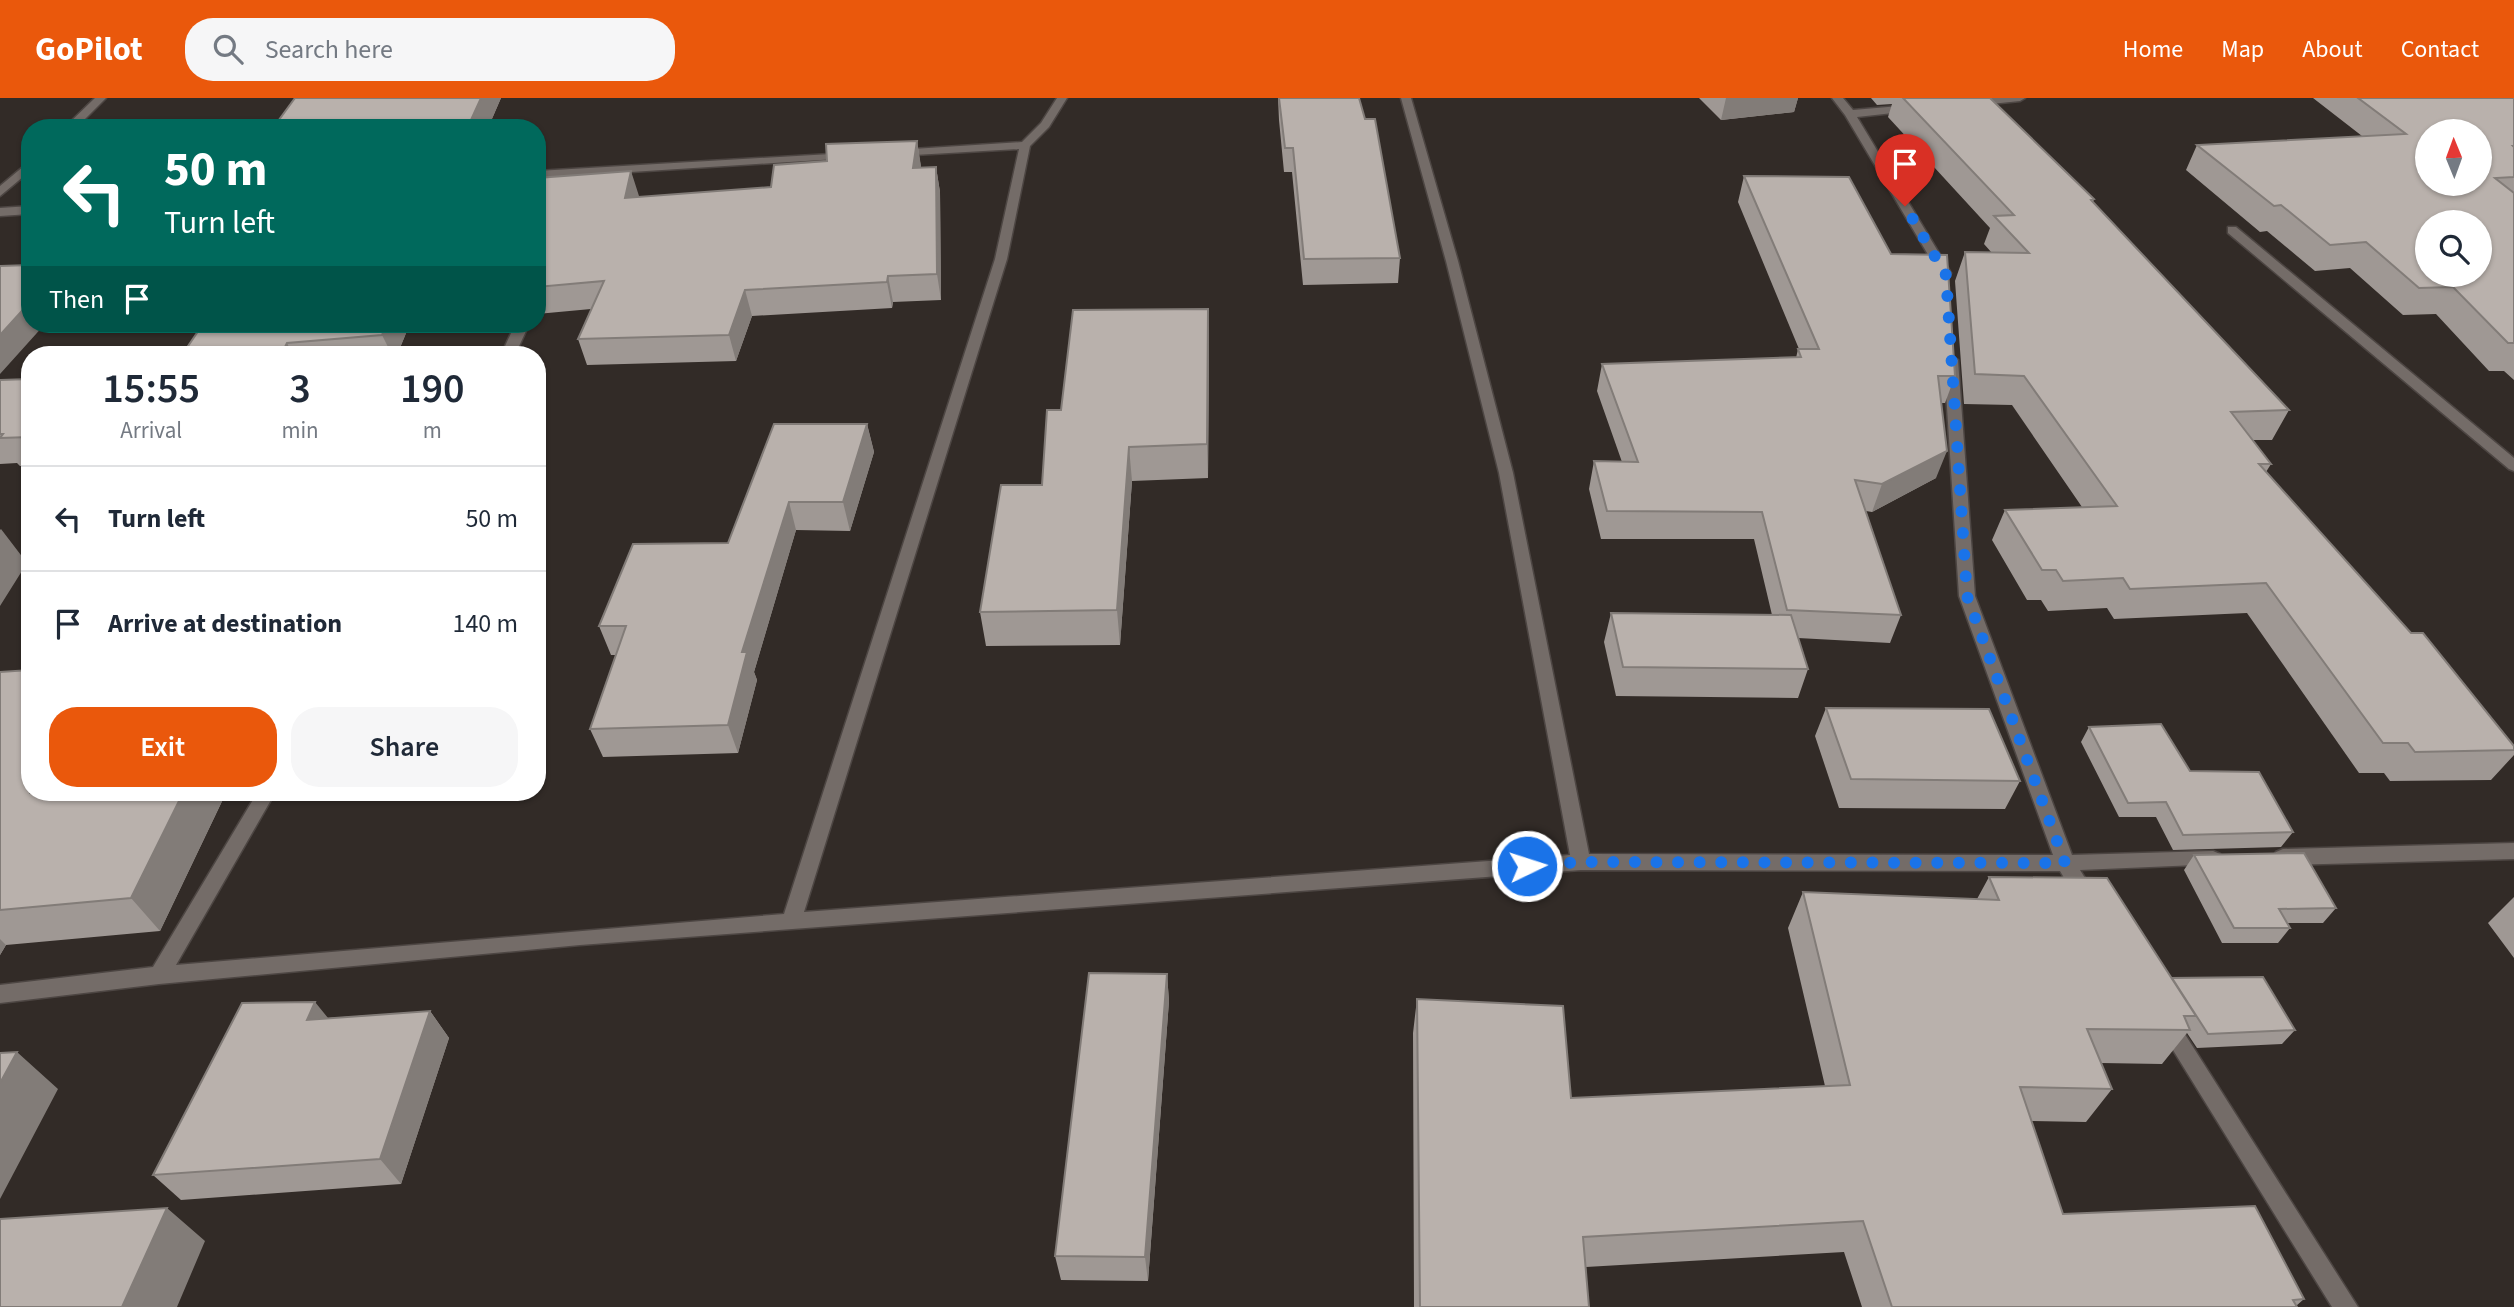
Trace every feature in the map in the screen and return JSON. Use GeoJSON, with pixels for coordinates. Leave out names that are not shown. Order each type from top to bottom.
{"type":"FeatureCollection","features":[{"type":"Feature","properties":{"kind":"street"},"geometry":{"type":"LineString","coordinates":[[79,119],[101,98]]}},
{"type":"Feature","properties":{"kind":"street"},"geometry":{"type":"LineString","coordinates":[[792,920],[1001,259],[1025,145],[1045,125],[1062,98]]}},
{"type":"Feature","properties":{"kind":"street"},"geometry":{"type":"LineString","coordinates":[[1406,98],[1452,261],[1506,472],[1581,862]]}},
{"type":"Feature","properties":{"kind":"street"},"geometry":{"type":"LineString","coordinates":[[1837,98],[1850,114],[1946,275],[1947,289]]}},
{"type":"Feature","properties":{"kind":"street"},"geometry":{"type":"LineString","coordinates":[[1954,104],[2020,98]]}},
{"type":"Feature","properties":{"kind":"street"},"geometry":{"type":"LineString","coordinates":[[1850,114],[1928,106]]}},
{"type":"Feature","properties":{"kind":"street"},"geometry":{"type":"LineString","coordinates":[[890,153],[1025,145]]}},
{"type":"Feature","properties":{"kind":"street"},"geometry":{"type":"LineString","coordinates":[[546,174],[862,155]]}},
{"type":"Feature","properties":{"kind":"street"},"geometry":{"type":"LineString","coordinates":[[0,191],[21,172]]}},
{"type":"Feature","properties":{"kind":"street"},"geometry":{"type":"LineString","coordinates":[[0,212],[21,210]]}},
{"type":"Feature","properties":{"kind":"street"},"geometry":{"type":"LineString","coordinates":[[2232,230],[2514,467]]}},
{"type":"Feature","properties":{"kind":"street"},"geometry":{"type":"LineString","coordinates":[[1951,345],[1967,596],[2065,863],[2095,910]]}},
{"type":"Feature","properties":{"kind":"street"},"geometry":{"type":"LineString","coordinates":[[159,975],[261,801]]}},
{"type":"Feature","properties":{"kind":"street"},"geometry":{"type":"LineString","coordinates":[[2269,857],[2514,850]]}},
{"type":"Feature","properties":{"kind":"street"},"geometry":{"type":"LineString","coordinates":[[0,994],[159,975],[792,920],[1581,862],[2065,863],[2228,859]]}},
{"type":"Feature","properties":{"kind":"street"},"geometry":{"type":"LineString","coordinates":[[2155,1004],[2346,1307]]}},
{"type":"Feature","properties":{"kind":"building"},"geometry":{"type":"Polygon","coordinates":[[[295,98],[481,98],[471,119],[280,119],[295,98]]]}},
{"type":"Feature","properties":{"kind":"building"},"geometry":{"type":"Polygon","coordinates":[[[1279,98],[1359,98],[1365,119],[1375,119],[1400,258],[1304,259],[1293,148],[1285,148],[1279,98]]]}},
{"type":"Feature","properties":{"kind":"building"},"geometry":{"type":"Polygon","coordinates":[[[1903,98],[1990,98],[2094,199],[2091,200],[2289,410],[2231,412],[2271,464],[2259,464],[2411,633],[2423,633],[2514,746],[2514,750],[2415,752],[2408,743],[2383,743],[2266,583],[2130,589],[2123,578],[2063,581],[2056,570],[2042,570],[2005,510],[2117,506],[2024,376],[1975,374],[1965,252],[2029,253],[1994,216],[2014,215],[1903,98]]]}},
{"type":"Feature","properties":{"kind":"building"},"geometry":{"type":"Polygon","coordinates":[[[2358,98],[2514,98],[2514,177],[2495,178],[2514,193],[2514,343],[2508,343],[2453,287],[2492,287],[2492,210],[2415,210],[2415,285],[2366,242],[2330,245],[2281,205],[2274,206],[2197,145],[2406,134],[2358,98]]]}},
{"type":"Feature","properties":{"kind":"building"},"geometry":{"type":"Polygon","coordinates":[[[917,141],[913,168],[936,167],[937,274],[888,276],[887,282],[745,290],[729,335],[578,339],[604,281],[546,286],[546,177],[631,171],[625,198],[771,187],[774,165],[827,161],[826,144],[917,141]]]}},
{"type":"Feature","properties":{"kind":"building"},"geometry":{"type":"Polygon","coordinates":[[[1744,176],[1849,177],[1891,254],[1947,255],[1955,376],[1938,376],[1947,451],[1882,484],[1855,480],[1901,615],[1787,610],[1762,512],[1607,511],[1594,461],[1638,462],[1602,364],[1801,357],[1798,349],[1819,349],[1744,176]]]}},
{"type":"Feature","properties":{"kind":"building"},"geometry":{"type":"Polygon","coordinates":[[[21,265],[21,312],[0,335],[0,266],[21,265]]]}},
{"type":"Feature","properties":{"kind":"building"},"geometry":{"type":"Polygon","coordinates":[[[1208,309],[1207,444],[1129,447],[1117,610],[980,612],[1001,485],[1042,485],[1047,410],[1061,410],[1073,310],[1208,309]]]}},
{"type":"Feature","properties":{"kind":"building"},"geometry":{"type":"Polygon","coordinates":[[[197,333],[383,333],[287,343],[286,346],[188,346],[197,333]]]}},
{"type":"Feature","properties":{"kind":"building"},"geometry":{"type":"Polygon","coordinates":[[[21,379],[21,437],[0,438],[3,434],[0,434],[0,380],[21,379]]]}},
{"type":"Feature","properties":{"kind":"building"},"geometry":{"type":"Polygon","coordinates":[[[774,424],[867,424],[843,502],[789,502],[742,652],[747,652],[728,725],[590,729],[626,626],[599,626],[633,544],[728,543],[774,424]]]}},
{"type":"Feature","properties":{"kind":"building"},"geometry":{"type":"Polygon","coordinates":[[[1611,613],[1791,615],[1808,669],[1623,667],[1611,613]]]}},
{"type":"Feature","properties":{"kind":"building"},"geometry":{"type":"Polygon","coordinates":[[[21,671],[21,801],[179,801],[131,898],[0,910],[0,672],[21,671]]]}},
{"type":"Feature","properties":{"kind":"building"},"geometry":{"type":"Polygon","coordinates":[[[1826,708],[1989,709],[2020,781],[1851,779],[1826,708]]]}},
{"type":"Feature","properties":{"kind":"building"},"geometry":{"type":"Polygon","coordinates":[[[2161,724],[2190,771],[2259,772],[2293,832],[2183,835],[2166,802],[2128,803],[2089,727],[2161,724]]]}},
{"type":"Feature","properties":{"kind":"building"},"geometry":{"type":"Polygon","coordinates":[[[2304,853],[2336,908],[2279,909],[2290,928],[2234,928],[2194,855],[2304,853]]]}},
{"type":"Feature","properties":{"kind":"building"},"geometry":{"type":"Polygon","coordinates":[[[1989,877],[2107,878],[2196,1016],[2184,1016],[2190,1030],[2087,1029],[2112,1089],[2020,1087],[2063,1214],[2255,1206],[2304,1299],[2293,1300],[2297,1307],[1892,1307],[1863,1221],[1583,1237],[1589,1307],[1420,1307],[1417,999],[1563,1006],[1571,1098],[1850,1085],[1803,892],[1999,900],[1989,877]]]}},
{"type":"Feature","properties":{"kind":"building"},"geometry":{"type":"Polygon","coordinates":[[[1089,973],[1167,974],[1145,1257],[1055,1256],[1089,973]]]}},
{"type":"Feature","properties":{"kind":"building"},"geometry":{"type":"Polygon","coordinates":[[[2263,977],[2295,1030],[2208,1034],[2172,978],[2263,977]]]}},
{"type":"Feature","properties":{"kind":"building"},"geometry":{"type":"Polygon","coordinates":[[[315,1002],[307,1020],[430,1011],[380,1159],[153,1175],[242,1003],[315,1002]]]}},
{"type":"Feature","properties":{"kind":"building"},"geometry":{"type":"Polygon","coordinates":[[[17,1052],[0,1083],[0,1053],[17,1052]]]}},
{"type":"Feature","properties":{"kind":"building"},"geometry":{"type":"Polygon","coordinates":[[[167,1208],[122,1307],[0,1307],[0,1219],[167,1208]]]}},
{"type":"Feature","properties":{"kind":"route"},"geometry":{"type":"LineString","coordinates":[[1527,866],[1581,862],[2065,863],[1967,596],[1946,275],[1905,206]]}}]}
